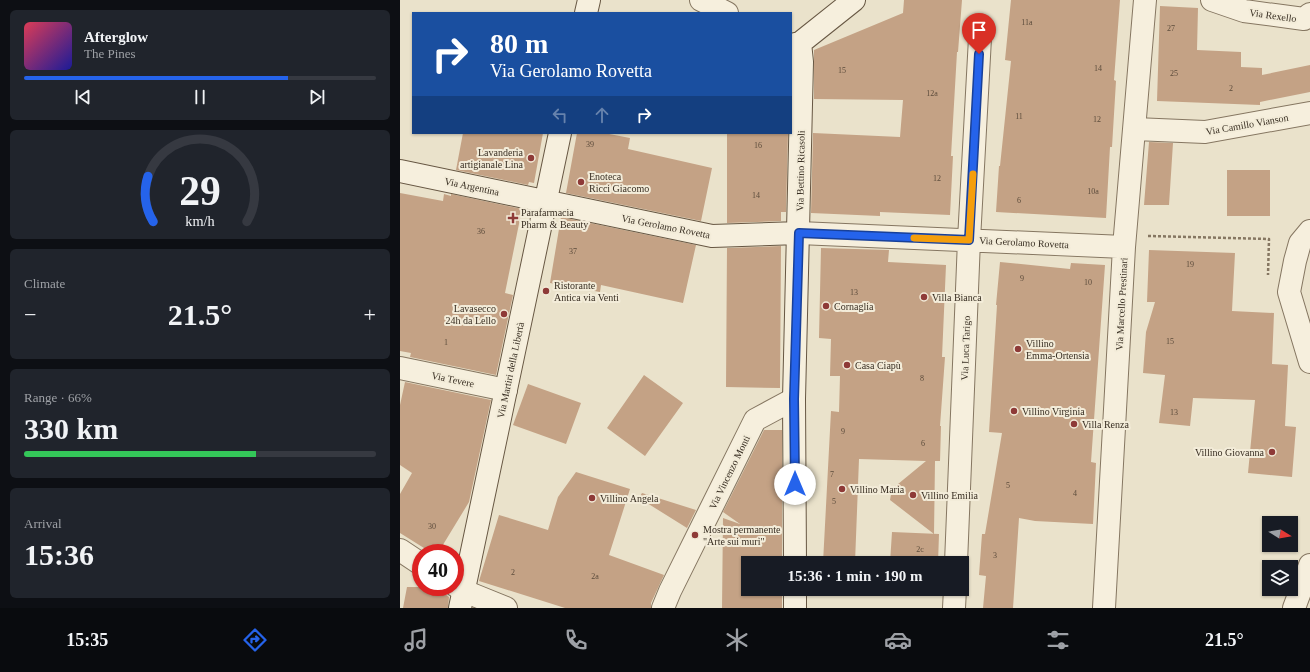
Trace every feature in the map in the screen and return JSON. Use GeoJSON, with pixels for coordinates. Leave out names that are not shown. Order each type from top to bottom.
{"type":"FeatureCollection","features":[{"type":"Feature","properties":{"kind":"street"},"geometry":{"type":"LineString","coordinates":[[586,12],[589,0]]}},
{"type":"Feature","properties":{"kind":"street"},"geometry":{"type":"LineString","coordinates":[[793,45],[854,0]]}},
{"type":"Feature","properties":{"kind":"street","name":"Via Marcello Prestinari"},"geometry":{"type":"LineString","coordinates":[[1104,608],[1125,241],[1145,0]]}},
{"type":"Feature","properties":{"kind":"street","name":"Via Rexello"},"geometry":{"type":"LineString","coordinates":[[1212,0],[1244,11],[1304,19],[1310,14]]}},
{"type":"Feature","properties":{"kind":"street"},"geometry":{"type":"LineString","coordinates":[[704,1],[725,12]]}},
{"type":"Feature","properties":{"kind":"street","name":"Via Luca Tarigo"},"geometry":{"type":"LineString","coordinates":[[956,556],[969,240],[980,38]]}},
{"type":"Feature","properties":{"kind":"street","name":"Via Bettino Ricasoli"},"geometry":{"type":"LineString","coordinates":[[793,45],[802,62],[794,399],[795,556]]}},
{"type":"Feature","properties":{"kind":"street","name":"Via Camillo Vianson"},"geometry":{"type":"LineString","coordinates":[[1135,129],[1205,132],[1310,113]]}},
{"type":"Feature","properties":{"kind":"street","name":"Via Martiri della Libertà"},"geometry":{"type":"LineString","coordinates":[[464,577],[506,390],[560,134]]}},
{"type":"Feature","properties":{"kind":"street","name":"Via Argentina"},"geometry":{"type":"LineString","coordinates":[[400,171],[545,201]]}},
{"type":"Feature","properties":{"kind":"street","name":"Via Gerolamo Rovetta"},"geometry":{"type":"LineString","coordinates":[[545,201],[712,236],[799,233],[969,240],[1125,241]]}},
{"type":"Feature","properties":{"kind":"street"},"geometry":{"type":"LineString","coordinates":[[1310,231],[1300,242],[1290,292],[1310,362]]}},
{"type":"Feature","properties":{"kind":"street","name":"Via Tevere"},"geometry":{"type":"LineString","coordinates":[[400,368],[506,390]]}},
{"type":"Feature","properties":{"kind":"street","name":"Via Vincenzo Monti"},"geometry":{"type":"LineString","coordinates":[[663,608],[755,420],[794,399]]}},
{"type":"Feature","properties":{"kind":"street"},"geometry":{"type":"LineString","coordinates":[[400,550],[412,558]]}},
{"type":"Feature","properties":{"kind":"street"},"geometry":{"type":"LineString","coordinates":[[1294,608],[1310,565]]}},
{"type":"Feature","properties":{"kind":"street"},"geometry":{"type":"LineString","coordinates":[[464,596],[506,608]]}},
{"type":"Feature","properties":{"kind":"street"},"geometry":{"type":"LineString","coordinates":[[795,596],[795,608]]}},
{"type":"Feature","properties":{"kind":"street"},"geometry":{"type":"LineString","coordinates":[[954,608],[955,596]]}},
{"type":"Feature","properties":{"kind":"path"},"geometry":{"type":"LineString","coordinates":[[1125,241],[1269,239],[1268,276]]}},
{"type":"Feature","properties":{"kind":"building"},"geometry":{"type":"Polygon","coordinates":[[[904,0],[962,0],[957,52],[951,156],[953,156],[950,215],[880,212],[880,216],[811,213],[813,133],[900,137],[903,100],[814,99],[814,50],[903,13],[904,0]]]}},
{"type":"Feature","properties":{"kind":"building"},"geometry":{"type":"Polygon","coordinates":[[[1011,0],[1120,0],[1114,80],[1116,81],[1112,147],[1110,147],[1106,218],[996,212],[999,166],[1011,61],[1005,60],[1011,0]]]}},
{"type":"Feature","properties":{"kind":"building"},"geometry":{"type":"Polygon","coordinates":[[[1160,6],[1198,8],[1197,50],[1241,52],[1241,67],[1262,68],[1262,75],[1310,65],[1310,92],[1260,102],[1260,105],[1157,101],[1160,6]]]}},
{"type":"Feature","properties":{"kind":"building"},"geometry":{"type":"Polygon","coordinates":[[[463,134],[543,134],[534,183],[529,182],[528,185],[456,170],[463,134]]]}},
{"type":"Feature","properties":{"kind":"building"},"geometry":{"type":"Polygon","coordinates":[[[577,134],[609,134],[630,138],[628,149],[712,168],[701,221],[566,193],[577,134]]]}},
{"type":"Feature","properties":{"kind":"building"},"geometry":{"type":"Polygon","coordinates":[[[727,134],[788,134],[786,212],[781,212],[781,221],[727,223],[727,134]]]}},
{"type":"Feature","properties":{"kind":"building"},"geometry":{"type":"Polygon","coordinates":[[[1149,142],[1173,143],[1169,205],[1144,205],[1149,142]]]}},
{"type":"Feature","properties":{"kind":"building"},"geometry":{"type":"Polygon","coordinates":[[[1227,170],[1270,170],[1270,216],[1227,216],[1227,170]]]}},
{"type":"Feature","properties":{"kind":"building"},"geometry":{"type":"Polygon","coordinates":[[[400,193],[443,201],[444,194],[451,196],[451,194],[522,209],[505,293],[513,295],[496,375],[410,357],[411,353],[400,351],[400,193]]]}},
{"type":"Feature","properties":{"kind":"building"},"geometry":{"type":"Polygon","coordinates":[[[561,217],[696,245],[683,303],[601,285],[600,292],[550,283],[561,217]]]}},
{"type":"Feature","properties":{"kind":"building"},"geometry":{"type":"Polygon","coordinates":[[[781,246],[780,388],[726,387],[727,248],[781,246]]]}},
{"type":"Feature","properties":{"kind":"building"},"geometry":{"type":"Polygon","coordinates":[[[821,248],[889,250],[888,262],[946,265],[942,357],[945,357],[940,426],[940,461],[935,461],[934,534],[890,500],[892,489],[926,461],[859,459],[855,556],[823,556],[831,411],[839,412],[840,376],[830,376],[831,339],[819,338],[821,248]]]}},
{"type":"Feature","properties":{"kind":"building"},"geometry":{"type":"Polygon","coordinates":[[[1149,250],[1235,253],[1232,311],[1274,313],[1272,364],[1288,365],[1285,426],[1296,427],[1292,477],[1248,473],[1255,400],[1193,398],[1190,426],[1159,423],[1165,375],[1143,373],[1146,332],[1155,302],[1147,302],[1149,250]]]}},
{"type":"Feature","properties":{"kind":"building"},"geometry":{"type":"Polygon","coordinates":[[[1000,262],[1070,269],[1071,263],[1105,265],[1091,462],[1096,463],[1093,524],[1035,521],[1019,518],[1013,608],[983,608],[986,576],[979,575],[982,534],[985,534],[1002,433],[989,432],[996,305],[1000,262]]]}},
{"type":"Feature","properties":{"kind":"building"},"geometry":{"type":"Polygon","coordinates":[[[644,375],[683,403],[645,456],[607,428],[644,375]]]}},
{"type":"Feature","properties":{"kind":"building"},"geometry":{"type":"Polygon","coordinates":[[[405,382],[491,400],[469,502],[443,544],[418,544],[400,533],[400,494],[412,473],[400,465],[400,405],[405,382]]]}},
{"type":"Feature","properties":{"kind":"building"},"geometry":{"type":"Polygon","coordinates":[[[528,384],[581,403],[566,444],[513,425],[528,384]]]}},
{"type":"Feature","properties":{"kind":"building"},"geometry":{"type":"Polygon","coordinates":[[[764,430],[782,430],[782,556],[741,556],[741,596],[782,596],[782,608],[722,608],[723,518],[740,524],[723,512],[764,430]]]}},
{"type":"Feature","properties":{"kind":"building"},"geometry":{"type":"Polygon","coordinates":[[[576,472],[630,489],[609,555],[664,575],[651,603],[651,608],[565,608],[479,581],[499,515],[548,530],[558,497],[576,472]]]}},
{"type":"Feature","properties":{"kind":"building"},"geometry":{"type":"Polygon","coordinates":[[[642,493],[696,510],[687,528],[639,498],[642,493]]]}},
{"type":"Feature","properties":{"kind":"building"},"geometry":{"type":"Polygon","coordinates":[[[892,532],[939,534],[938,556],[890,556],[892,532]]]}},
{"type":"Feature","properties":{"kind":"building"},"geometry":{"type":"Polygon","coordinates":[[[407,587],[412,587],[412,596],[449,597],[448,608],[403,608],[407,587]]]}},
{"type":"Feature","properties":{"kind":"slow traffic"},"geometry":{"type":"LineString","coordinates":[[914,238],[969,240],[973,174]]}},
{"type":"Feature","properties":{"kind":"place","name":"Lavanderia artigianale Lina"},"geometry":{"type":"Point","coordinates":[531,158]}},
{"type":"Feature","properties":{"kind":"place","name":"Enoteca Ricci Giacomo"},"geometry":{"type":"Point","coordinates":[581,182]}},
{"type":"Feature","properties":{"kind":"place","name":"Parafarmacia Pharm & Beauty"},"geometry":{"type":"Point","coordinates":[513,218]}},
{"type":"Feature","properties":{"kind":"place","name":"Ristorante Antica via Venti"},"geometry":{"type":"Point","coordinates":[546,291]}},
{"type":"Feature","properties":{"kind":"place","name":"Villa Bianca"},"geometry":{"type":"Point","coordinates":[924,297]}},
{"type":"Feature","properties":{"kind":"place","name":"Cornaglia"},"geometry":{"type":"Point","coordinates":[826,306]}},
{"type":"Feature","properties":{"kind":"place","name":"Lavasecco 24h da Lello"},"geometry":{"type":"Point","coordinates":[504,314]}},
{"type":"Feature","properties":{"kind":"place","name":"Villino Emma-Ortensia"},"geometry":{"type":"Point","coordinates":[1018,349]}},
{"type":"Feature","properties":{"kind":"place","name":"Casa Ciapù"},"geometry":{"type":"Point","coordinates":[847,365]}},
{"type":"Feature","properties":{"kind":"place","name":"Villino Virginia"},"geometry":{"type":"Point","coordinates":[1014,411]}},
{"type":"Feature","properties":{"kind":"place","name":"Villa Renza"},"geometry":{"type":"Point","coordinates":[1074,424]}},
{"type":"Feature","properties":{"kind":"place","name":"Villino Giovanna"},"geometry":{"type":"Point","coordinates":[1272,452]}},
{"type":"Feature","properties":{"kind":"place","name":"Villino Maria"},"geometry":{"type":"Point","coordinates":[842,489]}},
{"type":"Feature","properties":{"kind":"place","name":"Villino Emilia"},"geometry":{"type":"Point","coordinates":[913,495]}},
{"type":"Feature","properties":{"kind":"place","name":"Villino Angela"},"geometry":{"type":"Point","coordinates":[592,498]}},
{"type":"Feature","properties":{"kind":"place","name":"Mostra permanente \"Arte sui muri\""},"geometry":{"type":"Point","coordinates":[695,535]}},
{"type":"Feature","properties":{"kind":"route"},"geometry":{"type":"LineString","coordinates":[[795,484],[794,399],[799,233],[969,240],[979,54]]}}]}
